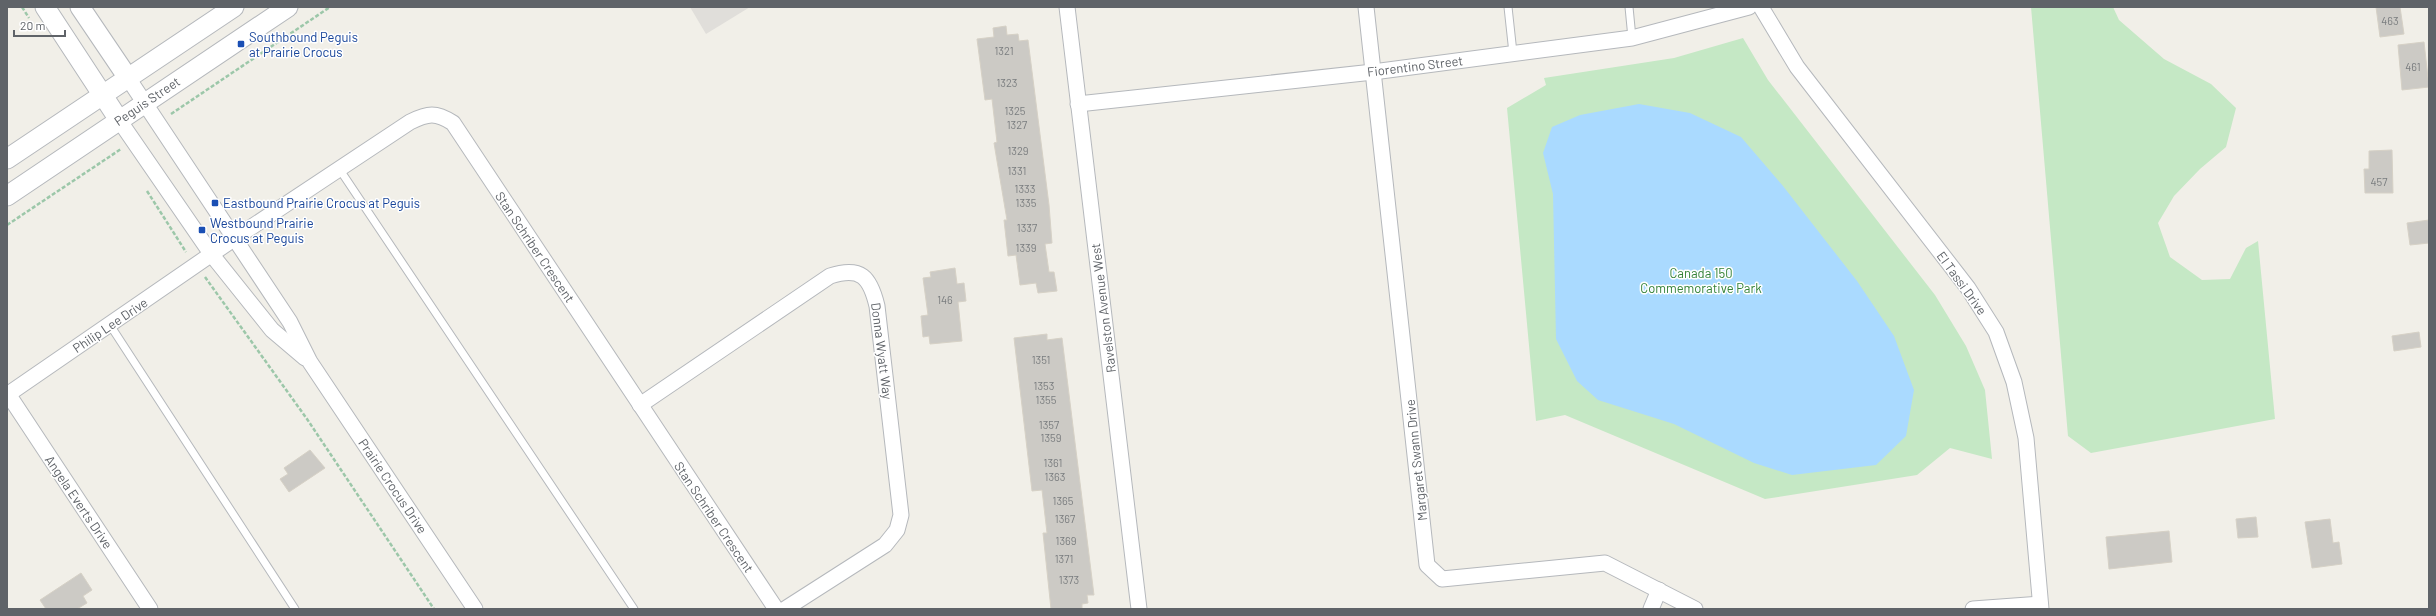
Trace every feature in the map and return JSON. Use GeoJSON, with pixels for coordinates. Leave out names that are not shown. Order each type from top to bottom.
{"type":"FeatureCollection","features":[{"type":"Feature","properties":{"kind":"street"},"geometry":{"type":"LineString","coordinates":[[45,7],[102,94],[112,125]]}},
{"type":"Feature","properties":{"kind":"street"},"geometry":{"type":"LineString","coordinates":[[80,7],[128,78]]}},
{"type":"Feature","properties":{"kind":"street"},"geometry":{"type":"LineString","coordinates":[[7,159],[234,7]]}},
{"type":"Feature","properties":{"kind":"street","name":"Peguis Street"},"geometry":{"type":"LineString","coordinates":[[7,196],[288,7]]}},
{"type":"Feature","properties":{"kind":"street","name":"Ravelston Avenue West"},"geometry":{"type":"LineString","coordinates":[[1068,7],[1078,104],[1139,609]]}},
{"type":"Feature","properties":{"kind":"street","name":"Margaret Swann Drive"},"geometry":{"type":"LineString","coordinates":[[1366,7],[1427,565],[1442,579],[1605,563],[1695,609]]}},
{"type":"Feature","properties":{"kind":"street","name":"Fiorentino Street"},"geometry":{"type":"LineString","coordinates":[[1078,104],[1373,72],[1632,38],[1749,7]]}},
{"type":"Feature","properties":{"kind":"street","name":"El Tassi Drive"},"geometry":{"type":"LineString","coordinates":[[1761,7],[1797,67],[1963,282],[1996,332],[2014,382],[2026,438],[2041,606]]}},
{"type":"Feature","properties":{"kind":"street","name":"Prairie Crocus Drive"},"geometry":{"type":"LineString","coordinates":[[128,78],[144,104],[236,238],[290,322],[310,362],[475,609]]}},
{"type":"Feature","properties":{"kind":"street","name":"Stan Schriber Crescent"},"geometry":{"type":"LineString","coordinates":[[212,255],[410,122],[426,114],[442,116],[453,124],[776,609]]}},
{"type":"Feature","properties":{"kind":"street","name":"Prairie Crocus Drive"},"geometry":{"type":"LineString","coordinates":[[112,125],[272,330],[310,362]]}},
{"type":"Feature","properties":{"kind":"street","name":"Philip Lee Drive"},"geometry":{"type":"LineString","coordinates":[[7,395],[212,255]]}},
{"type":"Feature","properties":{"kind":"street","name":"Donna Wyatt Way"},"geometry":{"type":"LineString","coordinates":[[640,405],[830,276],[846,271],[862,275],[873,290],[877,306],[901,515],[897,530],[885,545],[785,609]]}},
{"type":"Feature","properties":{"kind":"street","name":"Angela Everts Drive"},"geometry":{"type":"LineString","coordinates":[[7,395],[150,609]]}},
{"type":"Feature","properties":{"kind":"street"},"geometry":{"type":"LineString","coordinates":[[1651,609],[1659,590]]}},
{"type":"Feature","properties":{"kind":"street"},"geometry":{"type":"LineString","coordinates":[[1973,609],[2041,606]]}},
{"type":"Feature","properties":{"kind":"lane"},"geometry":{"type":"LineString","coordinates":[[1508,7],[1513,53]]}},
{"type":"Feature","properties":{"kind":"lane"},"geometry":{"type":"LineString","coordinates":[[1629,7],[1632,38]]}},
{"type":"Feature","properties":{"kind":"lane"},"geometry":{"type":"LineString","coordinates":[[340,170],[634,609]]}},
{"type":"Feature","properties":{"kind":"lane"},"geometry":{"type":"LineString","coordinates":[[110,326],[295,609]]}},
{"type":"Feature","properties":{"kind":"path"},"geometry":{"type":"LineString","coordinates":[[22,7],[30,20]]}},
{"type":"Feature","properties":{"kind":"path"},"geometry":{"type":"LineString","coordinates":[[112,125],[124,156]]}},
{"type":"Feature","properties":{"kind":"path"},"geometry":{"type":"LineString","coordinates":[[145,189],[196,266],[307,419],[434,609]]}},
{"type":"Feature","properties":{"kind":"shaded area"},"geometry":{"type":"Polygon","coordinates":[[[690,7],[750,7],[706,34],[690,7]]]}},
{"type":"Feature","properties":{"kind":"green space"},"geometry":{"type":"Polygon","coordinates":[[[2031,7],[2113,7],[2119,20],[2164,59],[2211,84],[2236,108],[2226,147],[2200,169],[2174,196],[2158,223],[2170,257],[2202,280],[2230,279],[2246,248],[2258,241],[2275,419],[2091,453],[2068,436],[2031,7]]]}},
{"type":"Feature","properties":{"kind":"green space","name":"Canada 150 Commemorative Park"},"geometry":{"type":"Polygon","coordinates":[[[1743,38],[1768,80],[1935,295],[1966,346],[1985,390],[1992,459],[1950,448],[1917,475],[1765,499],[1565,415],[1536,421],[1507,108],[1546,85],[1544,78],[1674,58],[1743,38]]]}},
{"type":"Feature","properties":{"kind":"water","name":"Canada 150 Commemorative Park"},"geometry":{"type":"Polygon","coordinates":[[[1639,104],[1690,113],[1741,137],[1783,186],[1857,281],[1894,336],[1914,390],[1906,436],[1876,465],[1792,475],[1754,463],[1674,424],[1598,400],[1577,381],[1556,339],[1553,194],[1543,153],[1552,127],[1580,115],[1639,104]]]}},
{"type":"Feature","properties":{"kind":"building"},"geometry":{"type":"Polygon","coordinates":[[[2376,7],[2400,7],[2404,34],[2380,37],[2376,7]]]}},
{"type":"Feature","properties":{"kind":"building"},"geometry":{"type":"Polygon","coordinates":[[[1006,26],[1007,35],[1018,34],[1019,41],[1028,40],[1049,205],[1052,243],[1045,244],[1049,272],[1054,272],[1057,291],[1038,293],[1036,283],[1020,285],[1016,255],[1008,256],[1004,220],[1007,220],[994,143],[997,142],[992,99],[985,100],[977,39],[994,37],[993,28],[1006,26]]]}},
{"type":"Feature","properties":{"kind":"building"},"geometry":{"type":"Polygon","coordinates":[[[2424,42],[2429,87],[2402,90],[2398,45],[2424,42]]]}},
{"type":"Feature","properties":{"kind":"building"},"geometry":{"type":"Polygon","coordinates":[[[2392,150],[2393,193],[2365,193],[2364,169],[2369,169],[2369,151],[2392,150]]]}},
{"type":"Feature","properties":{"kind":"building"},"geometry":{"type":"Polygon","coordinates":[[[2429,220],[2429,243],[2410,245],[2407,223],[2429,220]]]}},
{"type":"Feature","properties":{"kind":"building"},"geometry":{"type":"Polygon","coordinates":[[[955,268],[957,284],[964,283],[966,301],[958,302],[962,341],[930,344],[929,336],[923,337],[921,316],[928,315],[923,278],[931,277],[930,272],[955,268]]]}},
{"type":"Feature","properties":{"kind":"building"},"geometry":{"type":"Polygon","coordinates":[[[2419,332],[2421,347],[2394,351],[2392,336],[2419,332]]]}},
{"type":"Feature","properties":{"kind":"building"},"geometry":{"type":"Polygon","coordinates":[[[1047,334],[1047,340],[1062,338],[1094,595],[1087,595],[1088,603],[1082,604],[1082,609],[1051,609],[1043,533],[1047,533],[1042,490],[1032,491],[1014,338],[1047,334]]]}},
{"type":"Feature","properties":{"kind":"building"},"geometry":{"type":"Polygon","coordinates":[[[310,450],[325,468],[289,492],[280,479],[288,474],[284,468],[310,450]]]}},
{"type":"Feature","properties":{"kind":"building"},"geometry":{"type":"Polygon","coordinates":[[[2256,517],[2258,537],[2238,538],[2236,519],[2256,517]]]}},
{"type":"Feature","properties":{"kind":"building"},"geometry":{"type":"Polygon","coordinates":[[[2330,519],[2333,543],[2339,542],[2342,564],[2312,568],[2305,522],[2330,519]]]}},
{"type":"Feature","properties":{"kind":"building"},"geometry":{"type":"Polygon","coordinates":[[[2169,531],[2172,562],[2109,569],[2106,537],[2169,531]]]}},
{"type":"Feature","properties":{"kind":"building"},"geometry":{"type":"Polygon","coordinates":[[[81,573],[92,590],[83,596],[87,603],[77,609],[46,609],[40,600],[81,573]]]}},
{"type":"Feature","properties":{"kind":"place","name":"Southbound Peguis at Prairie Crocus"},"geometry":{"type":"Point","coordinates":[241,44]}},
{"type":"Feature","properties":{"kind":"place","name":"Eastbound Prairie Crocus at Peguis"},"geometry":{"type":"Point","coordinates":[215,203]}},
{"type":"Feature","properties":{"kind":"place","name":"Westbound Prairie Crocus at Peguis"},"geometry":{"type":"Point","coordinates":[202,230]}}]}
